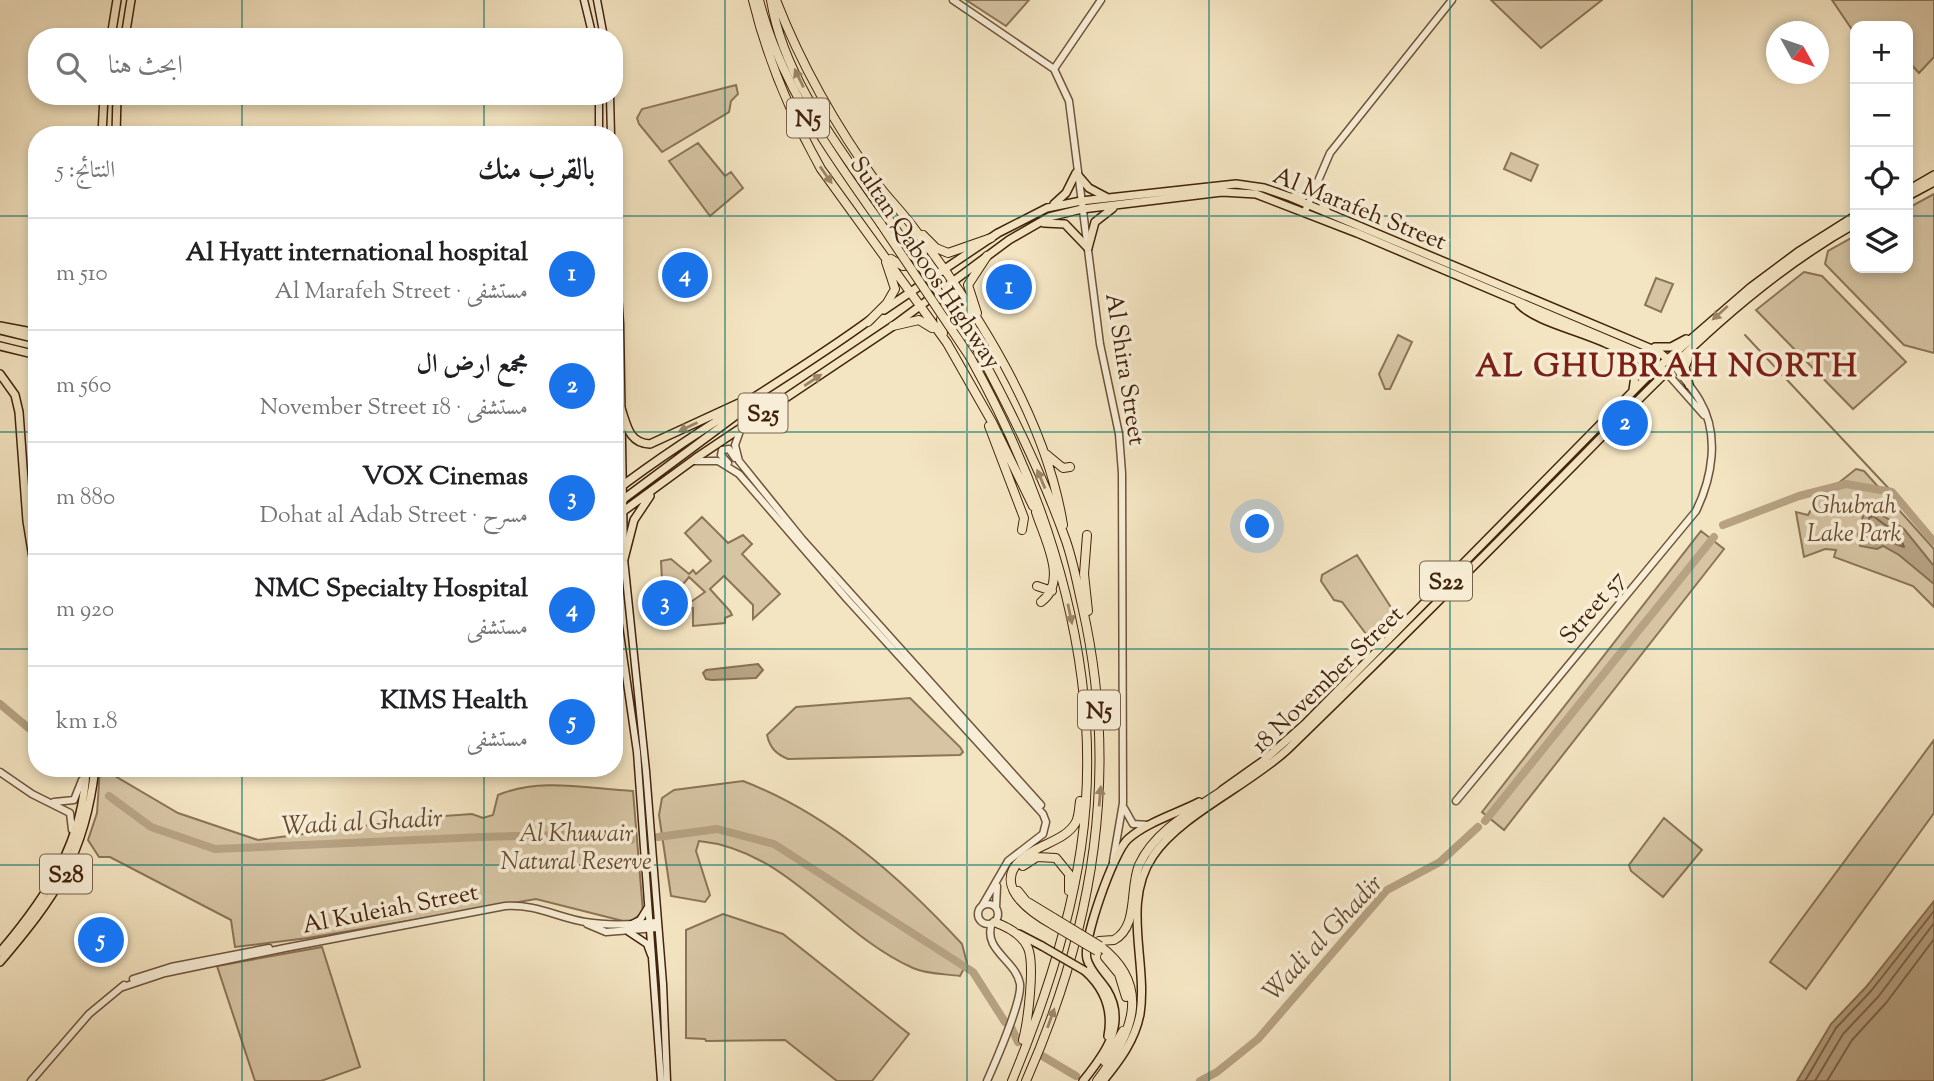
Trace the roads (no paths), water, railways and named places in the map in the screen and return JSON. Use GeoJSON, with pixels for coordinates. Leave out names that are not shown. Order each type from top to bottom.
{"type":"FeatureCollection","features":[{"type":"Feature","properties":{"kind":"highway","name":"Sultan Qaboos Highway"},"geometry":{"type":"LineString","coordinates":[[756,0],[795,96],[816,131],[978,350],[1015,421],[1065,538],[1092,648],[1098,689],[1101,750],[1095,847],[1075,947],[1026,1081]]}},
{"type":"Feature","properties":{"kind":"highway"},"geometry":{"type":"LineString","coordinates":[[756,0],[776,72],[821,169],[948,345],[983,406],[1053,548]]}},
{"type":"Feature","properties":{"kind":"highway","name":"Sultan Qaboos Highway"},"geometry":{"type":"LineString","coordinates":[[773,0],[773,16],[800,81],[970,357],[1020,459],[1053,548],[1074,634],[1086,728],[1081,846],[1059,948],[1012,1081]]}},
{"type":"Feature","properties":{"kind":"highway"},"geometry":{"type":"LineString","coordinates":[[773,0],[823,101],[880,188],[911,224],[936,248],[948,253],[991,238]]}},
{"type":"Feature","properties":{"kind":"highway"},"geometry":{"type":"LineString","coordinates":[[911,224],[982,326]]}},
{"type":"Feature","properties":{"kind":"highway"},"geometry":{"type":"LineString","coordinates":[[881,250],[899,265],[913,265],[923,254],[919,237]]}},
{"type":"Feature","properties":{"kind":"highway"},"geometry":{"type":"LineString","coordinates":[[868,322],[887,303],[895,289],[881,250]]}},
{"type":"Feature","properties":{"kind":"highway"},"geometry":{"type":"LineString","coordinates":[[987,256],[968,285],[982,326],[1038,441],[1059,499],[1065,538]]}},
{"type":"Feature","properties":{"kind":"highway"},"geometry":{"type":"LineString","coordinates":[[948,345],[940,324],[942,316],[948,310],[956,307],[964,310],[982,326]]}},
{"type":"Feature","properties":{"kind":"highway"},"geometry":{"type":"LineString","coordinates":[[893,326],[921,321],[931,326],[948,345]]}},
{"type":"Feature","properties":{"kind":"highway"},"geometry":{"type":"LineString","coordinates":[[983,406],[1024,518],[1022,530]]}},
{"type":"Feature","properties":{"kind":"highway"},"geometry":{"type":"LineString","coordinates":[[1038,441],[1052,461],[1063,468],[1070,467]]}},
{"type":"Feature","properties":{"kind":"highway"},"geometry":{"type":"LineString","coordinates":[[1035,509],[1055,575],[1052,592],[1041,602]]}},
{"type":"Feature","properties":{"kind":"highway"},"geometry":{"type":"LineString","coordinates":[[1087,535],[1084,574],[1092,648]]}},
{"type":"Feature","properties":{"kind":"highway"},"geometry":{"type":"LineString","coordinates":[[1037,586],[1052,592]]}},
{"type":"Feature","properties":{"kind":"highway"},"geometry":{"type":"LineString","coordinates":[[1086,728],[1076,821],[1062,835],[1023,859],[1013,877],[1012,886],[1018,902],[1099,946],[1119,974],[1125,991],[1127,1010],[1120,1038],[1090,1081]]}},
{"type":"Feature","properties":{"kind":"highway"},"geometry":{"type":"LineString","coordinates":[[1099,946],[1114,940],[1127,928],[1136,873],[1158,838],[1224,789]]}},
{"type":"Feature","properties":{"kind":"highway"},"geometry":{"type":"LineString","coordinates":[[1059,948],[1069,874],[1062,862],[1044,855],[1026,864],[1016,884],[1026,901],[1054,921],[1085,936],[1099,946],[1122,968],[1129,985],[1132,1004],[1124,1042],[1097,1081]]}},
{"type":"Feature","properties":{"kind":"highway"},"geometry":{"type":"LineString","coordinates":[[993,922],[1013,930],[1024,942],[1030,957],[1028,1014],[1022,1056]]}},
{"type":"Feature","properties":{"kind":"main road"},"geometry":{"type":"LineString","coordinates":[[112,28],[117,0]]}},
{"type":"Feature","properties":{"kind":"main road"},"geometry":{"type":"LineString","coordinates":[[126,28],[131,0]]}},
{"type":"Feature","properties":{"kind":"main road"},"geometry":{"type":"LineString","coordinates":[[103,126],[104,105]]}},
{"type":"Feature","properties":{"kind":"main road"},"geometry":{"type":"LineString","coordinates":[[116,126],[117,105]]}},
{"type":"Feature","properties":{"kind":"main road"},"geometry":{"type":"LineString","coordinates":[[1047,208],[1066,193],[1076,173],[1089,188],[1117,202],[1095,222],[1088,248]]}},
{"type":"Feature","properties":{"kind":"main road"},"geometry":{"type":"LineString","coordinates":[[1913,187],[1934,175]]}},
{"type":"Feature","properties":{"kind":"main road"},"geometry":{"type":"LineString","coordinates":[[1913,193],[1934,182]]}},
{"type":"Feature","properties":{"kind":"main road"},"geometry":{"type":"LineString","coordinates":[[1290,197],[1304,195],[1317,183]]}},
{"type":"Feature","properties":{"kind":"main road","name":"Al Marafeh Street"},"geometry":{"type":"LineString","coordinates":[[1117,202],[1236,184],[1264,188],[1290,197],[1309,209],[1627,348],[1663,368]]}},
{"type":"Feature","properties":{"kind":"main road","name":"Al Marafeh Street"},"geometry":{"type":"LineString","coordinates":[[943,269],[991,238],[1047,208],[1246,192],[1327,212],[1645,346],[1671,362]]}},
{"type":"Feature","properties":{"kind":"main road"},"geometry":{"type":"LineString","coordinates":[[1317,192],[1327,212]]}},
{"type":"Feature","properties":{"kind":"main road"},"geometry":{"type":"LineString","coordinates":[[1263,197],[1270,205]]}},
{"type":"Feature","properties":{"kind":"main road","name":"Al Marafeh Street"},"geometry":{"type":"LineString","coordinates":[[952,283],[1029,227],[1081,205]]}},
{"type":"Feature","properties":{"kind":"main road","name":"18 November Street"},"geometry":{"type":"LineString","coordinates":[[1671,362],[1699,332],[1769,272],[1850,219]]}},
{"type":"Feature","properties":{"kind":"main road"},"geometry":{"type":"LineString","coordinates":[[1029,227],[1055,221],[1065,224],[1088,248]]}},
{"type":"Feature","properties":{"kind":"main road","name":"18 November Street"},"geometry":{"type":"LineString","coordinates":[[1091,1070],[1109,1046],[1114,1027],[1110,996],[1090,967],[1086,953],[1108,876],[1125,842],[1224,789],[1263,761],[1305,724],[1646,378],[1695,346],[1786,267],[1850,227]]}},
{"type":"Feature","properties":{"kind":"main road","name":"S25"},"geometry":{"type":"LineString","coordinates":[[625,484],[700,431],[772,388],[943,269]]}},
{"type":"Feature","properties":{"kind":"main road","name":"S25"},"geometry":{"type":"LineString","coordinates":[[625,510],[952,283]]}},
{"type":"Feature","properties":{"kind":"main road"},"geometry":{"type":"LineString","coordinates":[[1516,301],[1524,310],[1633,359],[1637,375],[1632,393]]}},
{"type":"Feature","properties":{"kind":"main road"},"geometry":{"type":"LineString","coordinates":[[0,328],[28,332]]}},
{"type":"Feature","properties":{"kind":"main road"},"geometry":{"type":"LineString","coordinates":[[0,328],[28,336]]}},
{"type":"Feature","properties":{"kind":"main road"},"geometry":{"type":"LineString","coordinates":[[1645,346],[1671,347],[1699,332]]}},
{"type":"Feature","properties":{"kind":"main road"},"geometry":{"type":"LineString","coordinates":[[0,346],[28,353]]}},
{"type":"Feature","properties":{"kind":"main road"},"geometry":{"type":"LineString","coordinates":[[1689,386],[1685,367],[1695,346]]}},
{"type":"Feature","properties":{"kind":"main road"},"geometry":{"type":"LineString","coordinates":[[1627,348],[1643,360],[1647,371],[1646,378]]}},
{"type":"Feature","properties":{"kind":"main road","name":"18 November Street"},"geometry":{"type":"LineString","coordinates":[[1103,1081],[1124,1055],[1138,1021],[1141,999],[1137,905],[1147,865],[1158,848],[1177,830],[1283,754],[1663,368]]}},
{"type":"Feature","properties":{"kind":"main road"},"geometry":{"type":"LineString","coordinates":[[0,374],[15,395],[19,411],[28,527]]}},
{"type":"Feature","properties":{"kind":"main road"},"geometry":{"type":"LineString","coordinates":[[623,413],[632,436],[640,443],[650,444],[772,388]]}},
{"type":"Feature","properties":{"kind":"main road"},"geometry":{"type":"LineString","coordinates":[[623,502],[627,496],[772,388]]}},
{"type":"Feature","properties":{"kind":"main road"},"geometry":{"type":"LineString","coordinates":[[623,488],[625,484]]}},
{"type":"Feature","properties":{"kind":"main road"},"geometry":{"type":"LineString","coordinates":[[624,558],[638,512],[658,486]]}},
{"type":"Feature","properties":{"kind":"main road"},"geometry":{"type":"LineString","coordinates":[[627,496],[629,501],[636,502]]}},
{"type":"Feature","properties":{"kind":"main road","name":"S28"},"geometry":{"type":"LineString","coordinates":[[0,952],[43,900],[55,879],[75,830],[84,777]]}},
{"type":"Feature","properties":{"kind":"main road","name":"S28"},"geometry":{"type":"LineString","coordinates":[[0,962],[33,923],[65,877],[85,828],[94,777]]}},
{"type":"Feature","properties":{"kind":"main road"},"geometry":{"type":"LineString","coordinates":[[1013,930],[1085,971],[1102,991],[1109,1013],[1107,1041],[1083,1081]]}},
{"type":"Feature","properties":{"kind":"street"},"geometry":{"type":"LineString","coordinates":[[584,0],[591,28]]}},
{"type":"Feature","properties":{"kind":"street"},"geometry":{"type":"LineString","coordinates":[[597,0],[602,28]]}},
{"type":"Feature","properties":{"kind":"street"},"geometry":{"type":"LineString","coordinates":[[953,0],[1054,69],[1101,0]]}},
{"type":"Feature","properties":{"kind":"street"},"geometry":{"type":"LineString","coordinates":[[1309,209],[1330,152],[1452,0]]}},
{"type":"Feature","properties":{"kind":"street","name":"Al Shira Street"},"geometry":{"type":"LineString","coordinates":[[1054,69],[1069,101],[1076,173],[1122,473],[1123,803],[1108,876]]}},
{"type":"Feature","properties":{"kind":"street"},"geometry":{"type":"LineString","coordinates":[[599,105],[599,126]]}},
{"type":"Feature","properties":{"kind":"street"},"geometry":{"type":"LineString","coordinates":[[610,105],[611,126]]}},
{"type":"Feature","properties":{"kind":"street"},"geometry":{"type":"LineString","coordinates":[[1309,209],[1317,192],[1317,183]]}},
{"type":"Feature","properties":{"kind":"street","name":"Street 57"},"geometry":{"type":"LineString","coordinates":[[1456,801],[1696,511],[1708,481],[1712,456],[1708,419],[1700,401],[1671,362]]}},
{"type":"Feature","properties":{"kind":"street"},"geometry":{"type":"LineString","coordinates":[[1663,368],[1708,419]]}},
{"type":"Feature","properties":{"kind":"street"},"geometry":{"type":"LineString","coordinates":[[739,461],[735,445],[742,427]]}},
{"type":"Feature","properties":{"kind":"street"},"geometry":{"type":"LineString","coordinates":[[623,446],[627,496],[624,558],[646,771],[661,1081]]}},
{"type":"Feature","properties":{"kind":"street"},"geometry":{"type":"LineString","coordinates":[[987,1081],[1019,993],[1018,977],[991,938],[993,922],[998,915],[996,890],[1015,859],[1048,833],[1050,822],[1046,811],[802,539],[729,449],[724,449],[721,455],[730,466],[1043,814],[1046,826],[1043,834],[1008,860],[978,912],[992,950],[1006,962]]}},
{"type":"Feature","properties":{"kind":"street"},"geometry":{"type":"LineString","coordinates":[[692,461],[714,460],[730,466]]}},
{"type":"Feature","properties":{"kind":"street"},"geometry":{"type":"LineString","coordinates":[[623,653],[634,722],[649,905],[663,984],[667,1081]]}},
{"type":"Feature","properties":{"kind":"street"},"geometry":{"type":"LineString","coordinates":[[0,772],[26,790],[70,813],[74,825],[55,879]]}},
{"type":"Feature","properties":{"kind":"street"},"geometry":{"type":"LineString","coordinates":[[49,801],[74,800],[80,791],[83,777]]}},
{"type":"Feature","properties":{"kind":"street"},"geometry":{"type":"LineString","coordinates":[[1123,803],[1124,811],[1133,824],[1153,825]]}},
{"type":"Feature","properties":{"kind":"street"},"geometry":{"type":"LineString","coordinates":[[982,906],[989,904],[996,908]]}},
{"type":"Feature","properties":{"kind":"street","name":"Al Kuleiah Street"},"geometry":{"type":"LineString","coordinates":[[31,1081],[89,1014],[138,977],[171,967],[242,952],[285,948],[505,905],[528,905],[606,932],[654,926]]}},
{"type":"Feature","properties":{"kind":"street"},"geometry":{"type":"LineString","coordinates":[[649,905],[640,920],[629,929],[647,944],[654,962]]}},
{"type":"Feature","properties":{"kind":"street"},"geometry":{"type":"LineString","coordinates":[[981,921],[993,922]]}},
{"type":"Feature","properties":{"kind":"water"},"geometry":{"type":"Polygon","coordinates":[[[1871,508],[1904,529],[1934,566],[1934,584],[1899,555],[1883,546],[1877,549],[1860,546],[1858,535],[1864,512],[1871,508]]]}},
{"type":"Feature","properties":{"kind":"water"},"geometry":{"type":"Polygon","coordinates":[[[758,664],[763,670],[756,678],[712,680],[706,679],[703,673],[706,670],[758,664]]]}},
{"type":"Feature","properties":{"kind":"water"},"geometry":{"type":"Polygon","coordinates":[[[1934,901],[1934,1081],[1797,1081],[1831,1024],[1866,987],[1934,901]]]}},
{"type":"Feature","properties":{"kind":"waterway","name":"Wadi al Ghadir"},"geometry":{"type":"LineString","coordinates":[[1745,335],[1892,492]]}},
{"type":"Feature","properties":{"kind":"waterway","name":"Wadi al Ghadir"},"geometry":{"type":"LineString","coordinates":[[1723,525],[1799,496],[1846,484],[1892,492],[1934,542]]}},
{"type":"Feature","properties":{"kind":"waterway","name":"Wadi al Ghadir"},"geometry":{"type":"LineString","coordinates":[[1485,821],[1714,537]]}},
{"type":"Feature","properties":{"kind":"waterway","name":"Wadi al Ghadir"},"geometry":{"type":"LineString","coordinates":[[0,704],[28,727]]}},
{"type":"Feature","properties":{"kind":"waterway","name":"Wadi al Ghadir"},"geometry":{"type":"LineString","coordinates":[[109,796],[151,827],[215,849],[563,835],[631,840]]}},
{"type":"Feature","properties":{"kind":"waterway","name":"Wadi al Ghadir"},"geometry":{"type":"LineString","coordinates":[[1200,1081],[1217,1072],[1258,1039],[1387,890],[1440,862],[1478,827]]}},
{"type":"Feature","properties":{"kind":"waterway","name":"Wadi al Ghadir"},"geometry":{"type":"LineString","coordinates":[[658,837],[717,829],[774,844],[973,972],[1005,1022]]}},
{"type":"Feature","properties":{"kind":"waterway","name":"Wadi al Ghadir"},"geometry":{"type":"LineString","coordinates":[[1012,1029],[1018,1042]]}},
{"type":"Feature","properties":{"kind":"waterway","name":"Wadi al Ghadir"},"geometry":{"type":"LineString","coordinates":[[1039,1054],[1076,1076]]}},
{"type":"Feature","properties":{"kind":"place","name":"NMC Specialty Hospital"},"geometry":{"type":"Point","coordinates":[685,275]}},
{"type":"Feature","properties":{"kind":"place","name":"Al Hyatt international hospital"},"geometry":{"type":"Point","coordinates":[1009,287]}},
{"type":"Feature","properties":{"kind":"place","name":"مجمع ارض ال"},"geometry":{"type":"Point","coordinates":[1625,423]}},
{"type":"Feature","properties":{"kind":"place","name":"VOX Cinemas"},"geometry":{"type":"Point","coordinates":[665,603]}},
{"type":"Feature","properties":{"kind":"place","name":"KIMS Health"},"geometry":{"type":"Point","coordinates":[101,940]}},
{"type":"Feature","properties":{"kind":"district","name":"AL GHUBRAH NORTH"},"geometry":{"type":"Point","coordinates":[1667,365]}},
{"type":"Feature","properties":{"kind":"park label","name":"Ghubrah Lake Park"},"geometry":{"type":"Point","coordinates":[1854,519]}},
{"type":"Feature","properties":{"kind":"park label","name":"Al Khuwair Natural Reserve"},"geometry":{"type":"Point","coordinates":[576,847]}}]}
